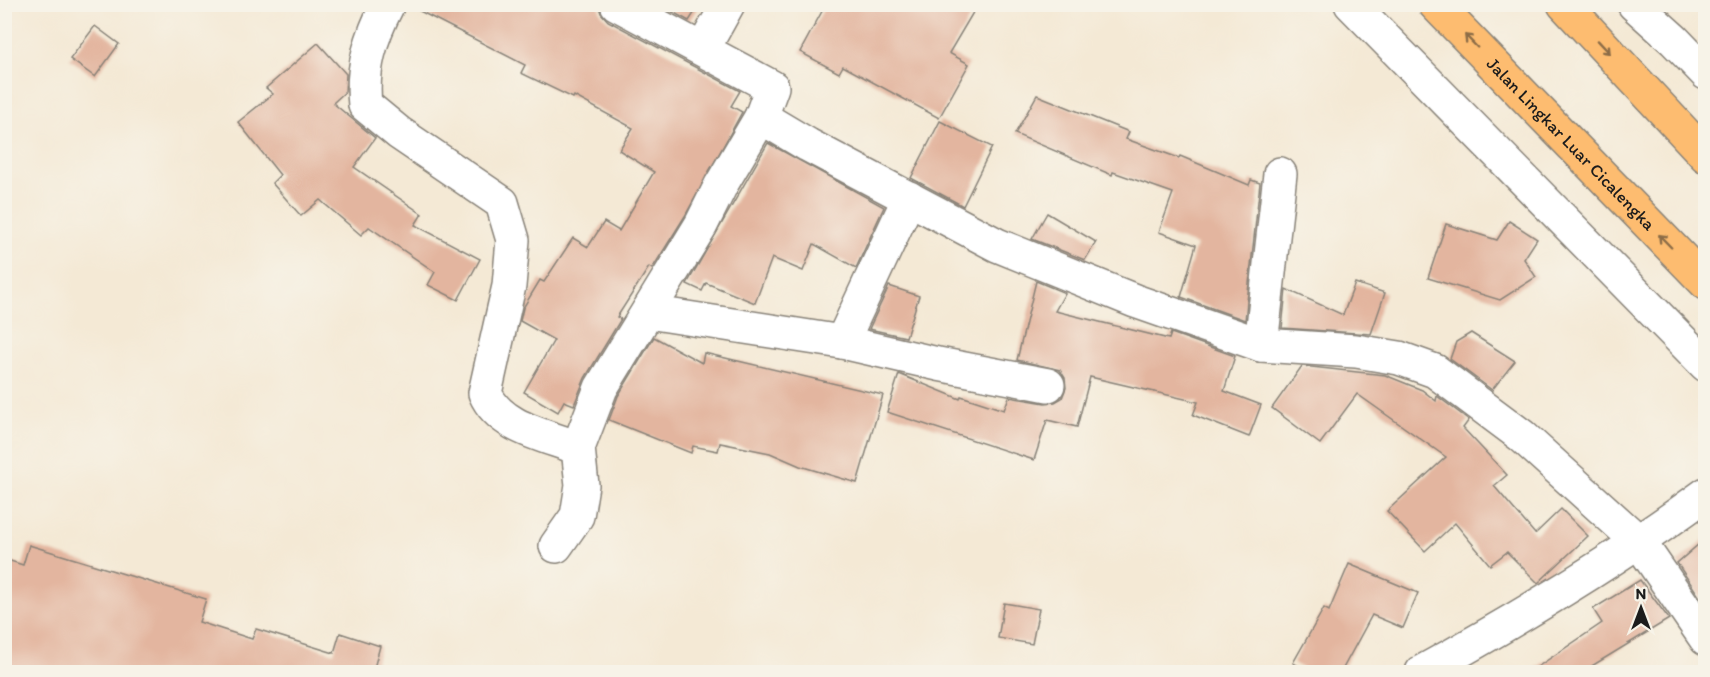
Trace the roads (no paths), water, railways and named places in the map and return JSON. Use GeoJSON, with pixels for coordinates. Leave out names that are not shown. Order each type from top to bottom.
{"type":"FeatureCollection","features":[{"type":"Feature","properties":{"kind":"highway","name":"Jalan Lingkar Luar Cicalengka"},"geometry":{"type":"LineString","coordinates":[[1436,4],[1706,283]]}},
{"type":"Feature","properties":{"kind":"highway"},"geometry":{"type":"LineString","coordinates":[[1564,4],[1706,156]]}},
{"type":"Feature","properties":{"kind":"street"},"geometry":{"type":"LineString","coordinates":[[388,4],[377,27],[362,79],[365,105],[399,133],[502,203],[509,220],[513,240],[509,286],[485,393],[495,411],[510,422],[578,448]]}},
{"type":"Feature","properties":{"kind":"street"},"geometry":{"type":"LineString","coordinates":[[556,546],[577,516],[582,485],[578,448],[601,388],[701,225],[721,185],[761,117],[772,87],[616,4]]}},
{"type":"Feature","properties":{"kind":"street"},"geometry":{"type":"LineString","coordinates":[[703,49],[728,4]]}},
{"type":"Feature","properties":{"kind":"street"},"geometry":{"type":"LineString","coordinates":[[1351,4],[1706,365]]}},
{"type":"Feature","properties":{"kind":"street"},"geometry":{"type":"LineString","coordinates":[[1634,4],[1706,73]]}},
{"type":"Feature","properties":{"kind":"street"},"geometry":{"type":"LineString","coordinates":[[761,117],[808,145],[997,245],[1135,301],[1261,345],[1366,353],[1399,358],[1435,371],[1522,436],[1640,543],[1706,639]]}},
{"type":"Feature","properties":{"kind":"street"},"geometry":{"type":"LineString","coordinates":[[1261,345],[1280,174]]}},
{"type":"Feature","properties":{"kind":"street"},"geometry":{"type":"LineString","coordinates":[[842,342],[909,198]]}},
{"type":"Feature","properties":{"kind":"street"},"geometry":{"type":"LineString","coordinates":[[648,312],[842,342],[938,364],[1048,385]]}},
{"type":"Feature","properties":{"kind":"street"},"geometry":{"type":"LineString","coordinates":[[1422,672],[1520,618],[1640,543],[1706,494]]}}]}
